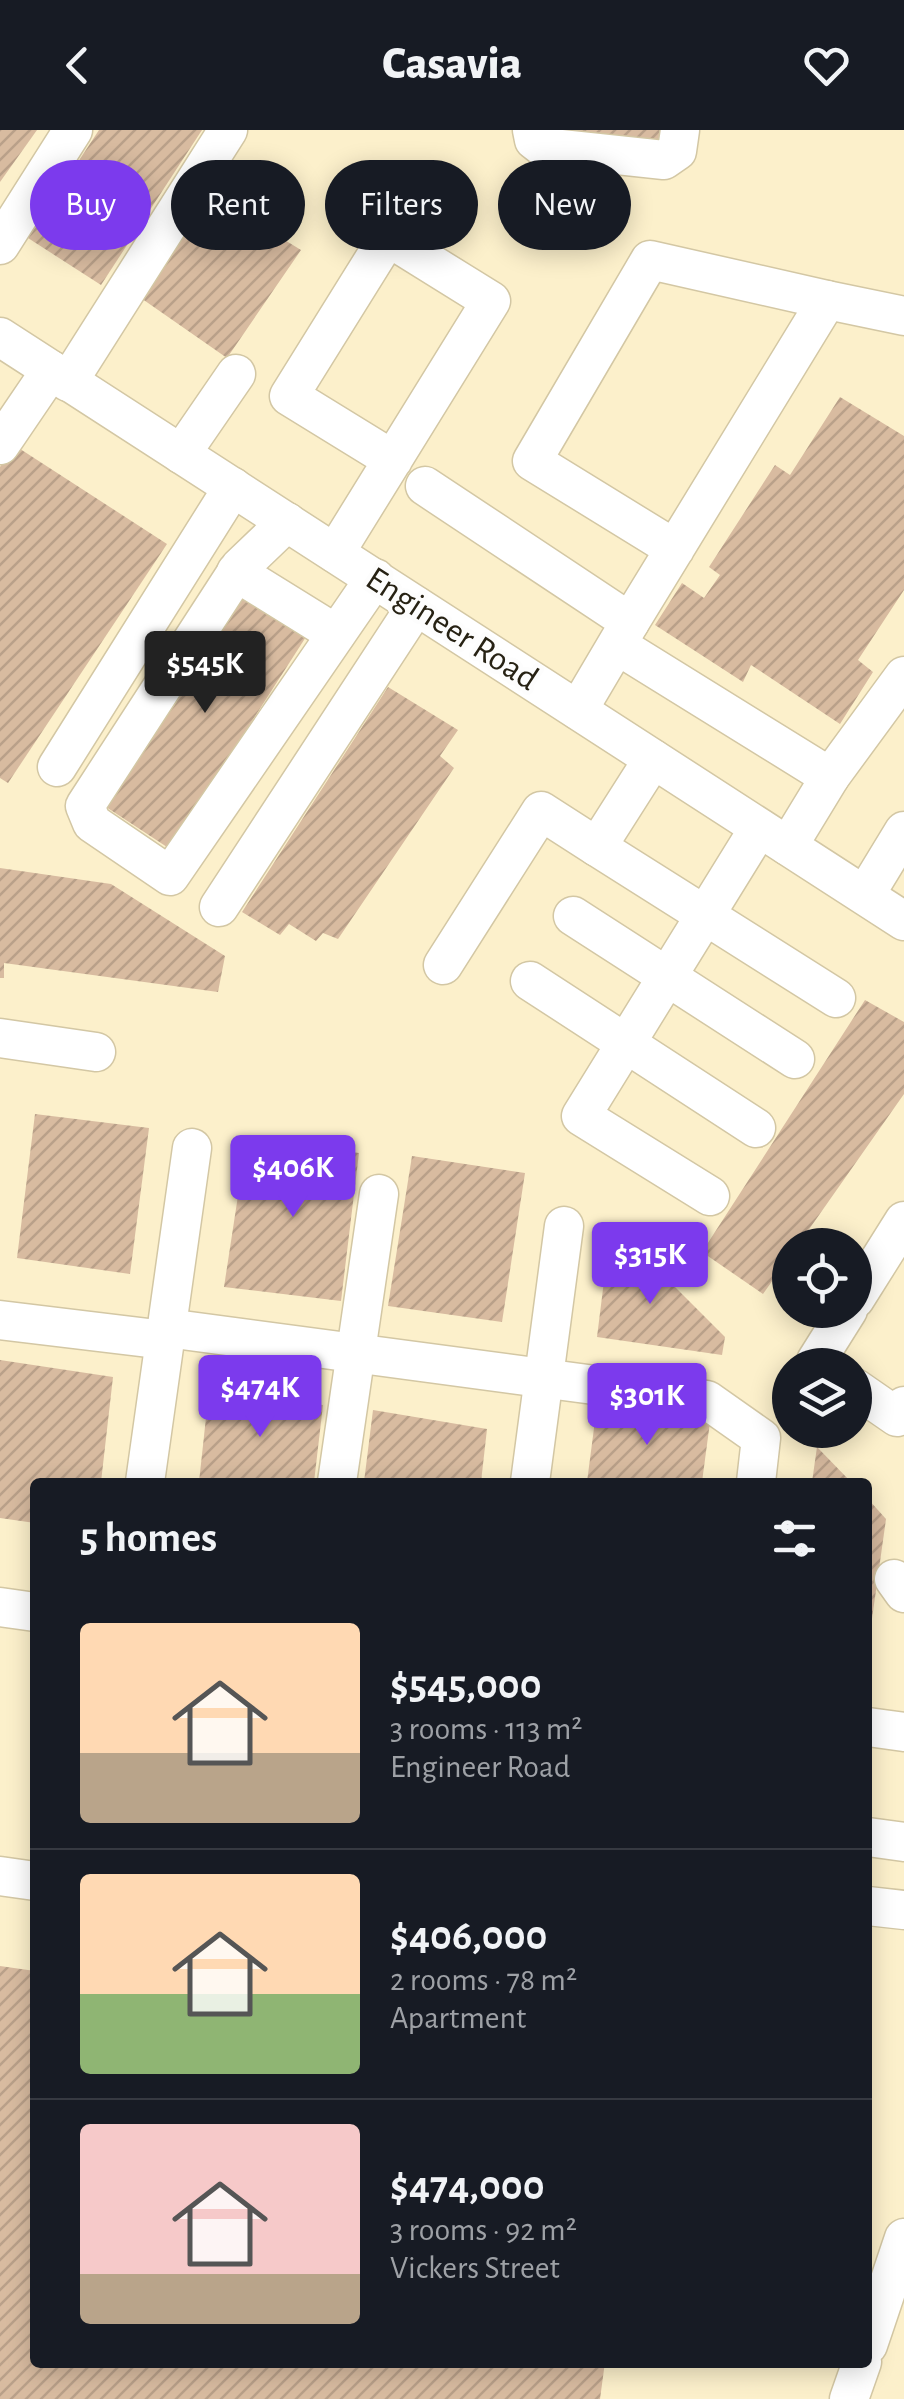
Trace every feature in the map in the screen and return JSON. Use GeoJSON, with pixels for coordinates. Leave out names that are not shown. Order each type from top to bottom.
{"type":"FeatureCollection","features":[{"type":"Feature","properties":{"kind":"street"},"geometry":{"type":"LineString","coordinates":[[0,244],[73,130]]}},
{"type":"Feature","properties":{"kind":"street"},"geometry":{"type":"LineString","coordinates":[[0,446],[60,376],[228,130]]}},
{"type":"Feature","properties":{"kind":"street"},"geometry":{"type":"LineString","coordinates":[[532,130],[534,140],[543,148],[664,160],[678,151],[680,130]]}},
{"type":"Feature","properties":{"kind":"street"},"geometry":{"type":"LineString","coordinates":[[335,553],[393,460],[491,302],[388,237],[288,396],[393,460]]}},
{"type":"Feature","properties":{"kind":"street"},"geometry":{"type":"LineString","coordinates":[[675,549],[532,461],[650,260],[904,316]]}},
{"type":"Feature","properties":{"kind":"street"},"geometry":{"type":"LineString","coordinates":[[578,710],[827,300]]}},
{"type":"Feature","properties":{"kind":"street","name":"Engineer Road"},"geometry":{"type":"LineString","coordinates":[[0,338],[904,921]]}},
{"type":"Feature","properties":{"kind":"street"},"geometry":{"type":"LineString","coordinates":[[182,454],[236,374]]}},
{"type":"Feature","properties":{"kind":"street"},"geometry":{"type":"LineString","coordinates":[[425,486],[624,633],[830,777]]}},
{"type":"Feature","properties":{"kind":"street"},"geometry":{"type":"LineString","coordinates":[[57,767],[233,487]]}},
{"type":"Feature","properties":{"kind":"street"},"geometry":{"type":"LineString","coordinates":[[287,522],[236,572],[85,806],[92,823],[170,876],[375,578]]}},
{"type":"Feature","properties":{"kind":"street"},"geometry":{"type":"LineString","coordinates":[[236,572],[336,634]]}},
{"type":"Feature","properties":{"kind":"street"},"geometry":{"type":"LineString","coordinates":[[219,907],[416,606]]}},
{"type":"Feature","properties":{"kind":"street"},"geometry":{"type":"LineString","coordinates":[[710,1196],[582,1116],[703,914],[830,777],[904,676]]}},
{"type":"Feature","properties":{"kind":"street"},"geometry":{"type":"LineString","coordinates":[[597,847],[653,759]]}},
{"type":"Feature","properties":{"kind":"street"},"geometry":{"type":"LineString","coordinates":[[443,964],[541,811],[836,998]]}},
{"type":"Feature","properties":{"kind":"street"},"geometry":{"type":"LineString","coordinates":[[864,895],[904,831]]}},
{"type":"Feature","properties":{"kind":"street"},"geometry":{"type":"LineString","coordinates":[[573,916],[795,1059]]}},
{"type":"Feature","properties":{"kind":"street"},"geometry":{"type":"LineString","coordinates":[[530,981],[756,1128]]}},
{"type":"Feature","properties":{"kind":"street"},"geometry":{"type":"LineString","coordinates":[[0,1038],[96,1052]]}},
{"type":"Feature","properties":{"kind":"street"},"geometry":{"type":"LineString","coordinates":[[146,1478],[192,1148]]}},
{"type":"Feature","properties":{"kind":"street"},"geometry":{"type":"LineString","coordinates":[[338,1478],[378,1194]]}},
{"type":"Feature","properties":{"kind":"street"},"geometry":{"type":"LineString","coordinates":[[872,1272],[904,1220]]}},
{"type":"Feature","properties":{"kind":"street"},"geometry":{"type":"LineString","coordinates":[[531,1478],[564,1226]]}},
{"type":"Feature","properties":{"kind":"street"},"geometry":{"type":"LineString","coordinates":[[0,1320],[356,1354],[707,1400],[760,1438],[756,1478]]}},
{"type":"Feature","properties":{"kind":"street"},"geometry":{"type":"LineString","coordinates":[[872,1400],[897,1417],[904,1406]]}},
{"type":"Feature","properties":{"kind":"street"},"geometry":{"type":"LineString","coordinates":[[0,1607],[30,1611]]}},
{"type":"Feature","properties":{"kind":"street"},"geometry":{"type":"LineString","coordinates":[[872,1727],[904,1732]]}},
{"type":"Feature","properties":{"kind":"street"},"geometry":{"type":"LineString","coordinates":[[872,1838],[904,1842]]}},
{"type":"Feature","properties":{"kind":"street"},"geometry":{"type":"LineString","coordinates":[[0,1876],[30,1880]]}},
{"type":"Feature","properties":{"kind":"street"},"geometry":{"type":"LineString","coordinates":[[872,1906],[904,1910]]}},
{"type":"Feature","properties":{"kind":"street"},"geometry":{"type":"LineString","coordinates":[[872,2333],[904,2238]]}},
{"type":"Feature","properties":{"kind":"street"},"geometry":{"type":"LineString","coordinates":[[849,2399],[860,2368]]}},
{"type":"Feature","properties":{"kind":"building"},"geometry":{"type":"Polygon","coordinates":[[[0,130],[37,130],[0,182],[0,130]]]}},
{"type":"Feature","properties":{"kind":"building"},"geometry":{"type":"Polygon","coordinates":[[[99,130],[202,130],[182,160],[171,160],[171,178],[151,208],[151,160],[79,160],[99,130]]]}},
{"type":"Feature","properties":{"kind":"building"},"geometry":{"type":"Polygon","coordinates":[[[544,130],[666,130],[663,153],[544,130]]]}},
{"type":"Feature","properties":{"kind":"building"},"geometry":{"type":"Polygon","coordinates":[[[171,245],[171,250],[301,250],[227,358],[138,296],[171,245]]]}},
{"type":"Feature","properties":{"kind":"building"},"geometry":{"type":"Polygon","coordinates":[[[47,250],[124,250],[101,285],[47,250]]]}},
{"type":"Feature","properties":{"kind":"building"},"geometry":{"type":"Polygon","coordinates":[[[840,397],[904,436],[904,590],[858,660],[873,672],[840,724],[751,665],[743,682],[655,625],[682,583],[704,598],[720,575],[709,567],[775,465],[790,475],[840,397]]]}},
{"type":"Feature","properties":{"kind":"building"},"geometry":{"type":"Polygon","coordinates":[[[14,445],[167,544],[8,783],[0,778],[0,467],[14,445]]]}},
{"type":"Feature","properties":{"kind":"building"},"geometry":{"type":"Polygon","coordinates":[[[236,585],[311,629],[170,849],[100,803],[236,585]]]}},
{"type":"Feature","properties":{"kind":"building"},"geometry":{"type":"Polygon","coordinates":[[[388,687],[458,730],[440,756],[454,768],[338,939],[323,933],[316,941],[289,924],[280,935],[242,912],[388,687]]]}},
{"type":"Feature","properties":{"kind":"building"},"geometry":{"type":"Polygon","coordinates":[[[0,868],[111,884],[225,956],[218,992],[4,963],[4,978],[0,978],[0,868]]]}},
{"type":"Feature","properties":{"kind":"building"},"geometry":{"type":"Polygon","coordinates":[[[865,1000],[904,1022],[904,1094],[810,1228],[772,1228],[772,1281],[763,1294],[702,1252],[865,1000]]]}},
{"type":"Feature","properties":{"kind":"building"},"geometry":{"type":"Polygon","coordinates":[[[35,1114],[149,1128],[130,1274],[17,1258],[35,1114]]]}},
{"type":"Feature","properties":{"kind":"building"},"geometry":{"type":"Polygon","coordinates":[[[247,1137],[359,1153],[341,1301],[224,1287],[247,1137]]]}},
{"type":"Feature","properties":{"kind":"building"},"geometry":{"type":"Polygon","coordinates":[[[412,1156],[525,1173],[502,1322],[388,1306],[412,1156]]]}},
{"type":"Feature","properties":{"kind":"building"},"geometry":{"type":"Polygon","coordinates":[[[609,1241],[631,1243],[725,1337],[722,1355],[597,1337],[609,1241]]]}},
{"type":"Feature","properties":{"kind":"building"},"geometry":{"type":"Polygon","coordinates":[[[0,1360],[113,1377],[101,1478],[30,1478],[30,1522],[0,1518],[0,1360]]]}},
{"type":"Feature","properties":{"kind":"building"},"geometry":{"type":"Polygon","coordinates":[[[209,1390],[323,1405],[314,1478],[199,1478],[209,1390]]]}},
{"type":"Feature","properties":{"kind":"building"},"geometry":{"type":"Polygon","coordinates":[[[597,1405],[710,1422],[703,1478],[588,1478],[597,1405]]]}},
{"type":"Feature","properties":{"kind":"building"},"geometry":{"type":"Polygon","coordinates":[[[373,1410],[487,1429],[481,1478],[364,1478],[373,1410]]]}},
{"type":"Feature","properties":{"kind":"building"},"geometry":{"type":"Polygon","coordinates":[[[817,1448],[818,1448],[847,1478],[813,1478],[817,1448]]]}},
{"type":"Feature","properties":{"kind":"building"},"geometry":{"type":"Polygon","coordinates":[[[872,1503],[886,1519],[872,1619],[872,1503]]]}},
{"type":"Feature","properties":{"kind":"building"},"geometry":{"type":"Polygon","coordinates":[[[0,1966],[30,1970],[30,2368],[604,2368],[600,2399],[0,2399],[0,1966]]]}}]}
